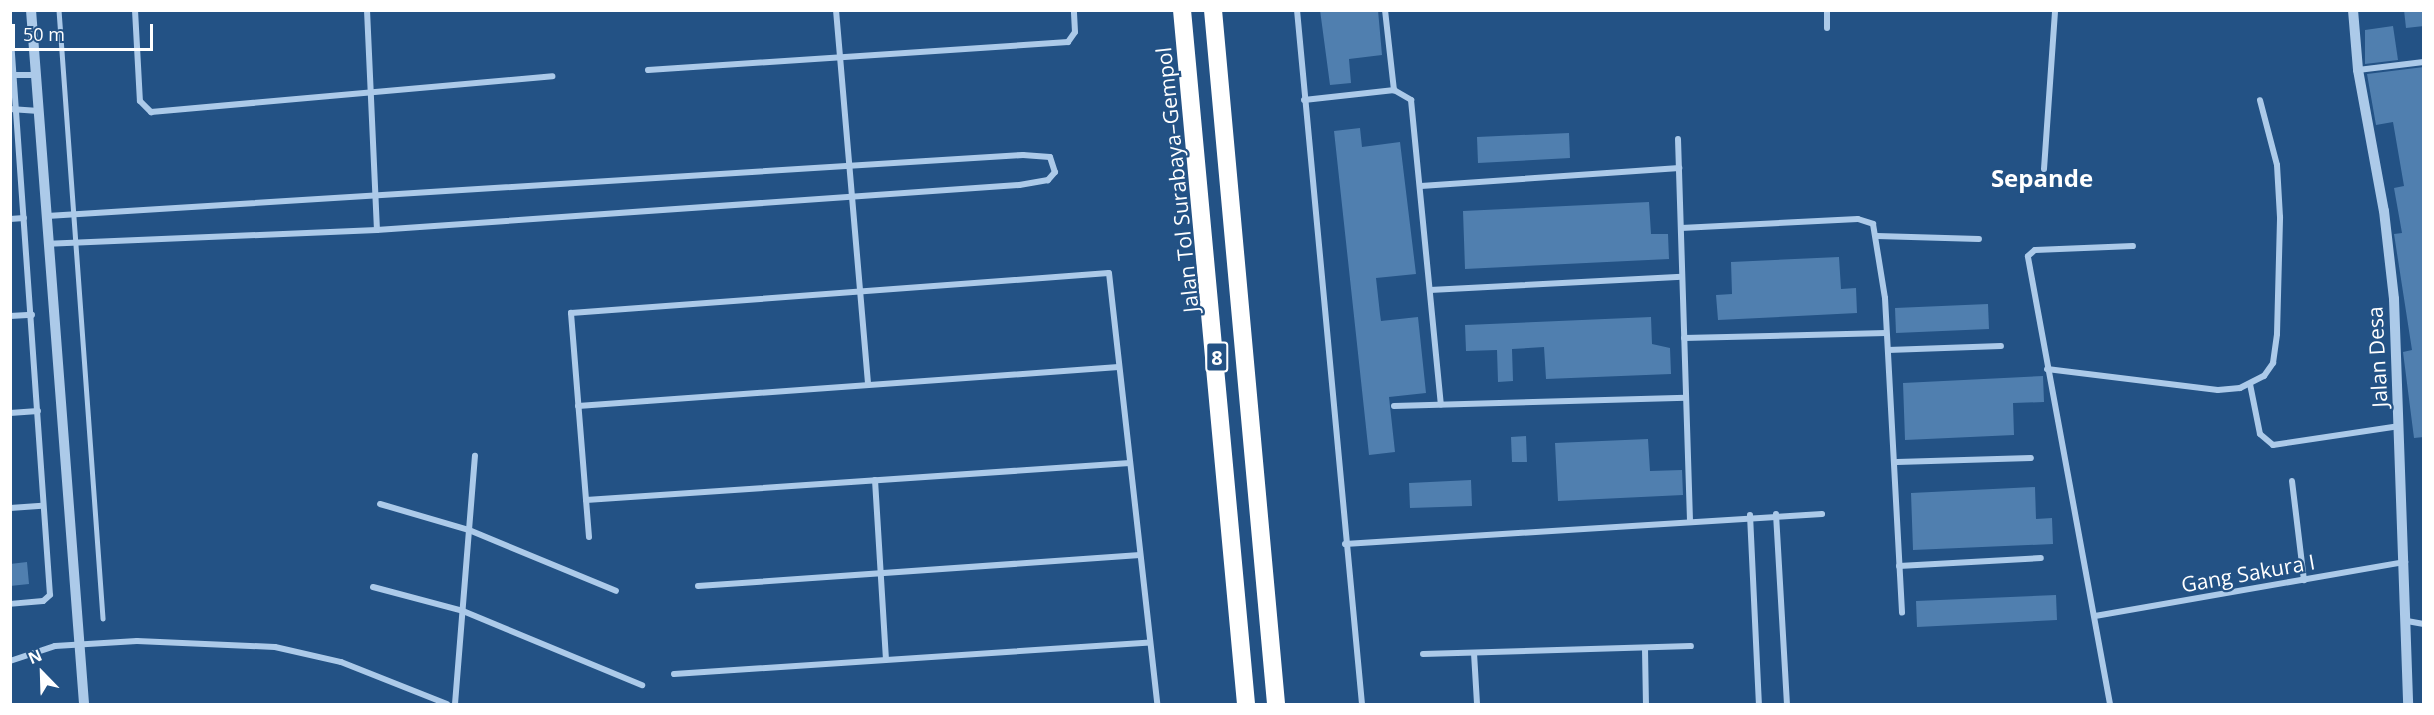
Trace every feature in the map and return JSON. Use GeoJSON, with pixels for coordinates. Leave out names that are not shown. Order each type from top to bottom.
{"type":"FeatureCollection","features":[{"type":"Feature","properties":{"kind":"highway","name":"Jalan Tol Surabaya–Gempol"},"geometry":{"type":"LineString","coordinates":[[1182,10],[1246,705]]}},
{"type":"Feature","properties":{"kind":"highway","name":"8"},"geometry":{"type":"LineString","coordinates":[[1213,10],[1276,705]]}},
{"type":"Feature","properties":{"kind":"street"},"geometry":{"type":"LineString","coordinates":[[31,10],[84,705]]}},
{"type":"Feature","properties":{"kind":"street"},"geometry":{"type":"LineString","coordinates":[[135,10],[140,101],[151,112],[552,76]]}},
{"type":"Feature","properties":{"kind":"street"},"geometry":{"type":"LineString","coordinates":[[367,10],[377,230]]}},
{"type":"Feature","properties":{"kind":"street"},"geometry":{"type":"LineString","coordinates":[[836,10],[837,58],[868,385]]}},
{"type":"Feature","properties":{"kind":"street"},"geometry":{"type":"LineString","coordinates":[[648,70],[1068,42],[1075,32],[1074,10]]}},
{"type":"Feature","properties":{"kind":"street"},"geometry":{"type":"LineString","coordinates":[[1297,10],[1345,544],[1362,705]]}},
{"type":"Feature","properties":{"kind":"street"},"geometry":{"type":"LineString","coordinates":[[1385,10],[1394,90]]}},
{"type":"Feature","properties":{"kind":"street"},"geometry":{"type":"LineString","coordinates":[[1827,10],[1827,28]]}},
{"type":"Feature","properties":{"kind":"street"},"geometry":{"type":"LineString","coordinates":[[2044,170],[2055,10]]}},
{"type":"Feature","properties":{"kind":"street","name":"Jalan Desa"},"geometry":{"type":"LineString","coordinates":[[2353,10],[2358,69],[2384,212],[2401,426],[2408,705]]}},
{"type":"Feature","properties":{"kind":"street"},"geometry":{"type":"LineString","coordinates":[[10,26],[18,110],[42,506],[50,595],[43,601],[10,604]]}},
{"type":"Feature","properties":{"kind":"street"},"geometry":{"type":"LineString","coordinates":[[2358,69],[2424,62]]}},
{"type":"Feature","properties":{"kind":"street"},"geometry":{"type":"LineString","coordinates":[[13,75],[37,75]]}},
{"type":"Feature","properties":{"kind":"street"},"geometry":{"type":"LineString","coordinates":[[1304,100],[1394,90],[1404,94],[1414,110],[1441,405]]}},
{"type":"Feature","properties":{"kind":"street"},"geometry":{"type":"LineString","coordinates":[[2047,369],[2218,390],[2250,384],[2264,376],[2273,363],[2277,334],[2279,189],[2276,157],[2265,130],[2260,100]]}},
{"type":"Feature","properties":{"kind":"street"},"geometry":{"type":"LineString","coordinates":[[10,110],[39,111]]}},
{"type":"Feature","properties":{"kind":"street"},"geometry":{"type":"LineString","coordinates":[[1678,139],[1690,520]]}},
{"type":"Feature","properties":{"kind":"street"},"geometry":{"type":"LineString","coordinates":[[47,216],[377,197],[848,164],[1023,155],[1050,157],[1055,172],[1048,180],[1019,185],[377,230],[49,244]]}},
{"type":"Feature","properties":{"kind":"street"},"geometry":{"type":"LineString","coordinates":[[1421,186],[1679,168]]}},
{"type":"Feature","properties":{"kind":"street"},"geometry":{"type":"LineString","coordinates":[[10,219],[24,218]]}},
{"type":"Feature","properties":{"kind":"street"},"geometry":{"type":"LineString","coordinates":[[1681,228],[1858,219],[1874,224],[1877,236],[1897,462],[1902,613]]}},
{"type":"Feature","properties":{"kind":"street"},"geometry":{"type":"LineString","coordinates":[[1877,236],[1979,239]]}},
{"type":"Feature","properties":{"kind":"street"},"geometry":{"type":"LineString","coordinates":[[2110,705],[2047,369],[2029,253],[2133,246]]}},
{"type":"Feature","properties":{"kind":"street"},"geometry":{"type":"LineString","coordinates":[[589,537],[570,312],[1108,273],[1157,705]]}},
{"type":"Feature","properties":{"kind":"street"},"geometry":{"type":"LineString","coordinates":[[1430,291],[1682,277]]}},
{"type":"Feature","properties":{"kind":"street"},"geometry":{"type":"LineString","coordinates":[[10,316],[32,315]]}},
{"type":"Feature","properties":{"kind":"street"},"geometry":{"type":"LineString","coordinates":[[1684,338],[1886,333]]}},
{"type":"Feature","properties":{"kind":"street"},"geometry":{"type":"LineString","coordinates":[[1888,350],[2001,346]]}},
{"type":"Feature","properties":{"kind":"street"},"geometry":{"type":"LineString","coordinates":[[578,406],[1119,367]]}},
{"type":"Feature","properties":{"kind":"street"},"geometry":{"type":"LineString","coordinates":[[2250,384],[2266,442],[2284,446],[2401,426]]}},
{"type":"Feature","properties":{"kind":"street"},"geometry":{"type":"LineString","coordinates":[[1394,406],[1686,398]]}},
{"type":"Feature","properties":{"kind":"street"},"geometry":{"type":"LineString","coordinates":[[10,413],[38,411]]}},
{"type":"Feature","properties":{"kind":"street"},"geometry":{"type":"LineString","coordinates":[[455,705],[475,456]]}},
{"type":"Feature","properties":{"kind":"street"},"geometry":{"type":"LineString","coordinates":[[1897,462],[2031,458]]}},
{"type":"Feature","properties":{"kind":"street"},"geometry":{"type":"LineString","coordinates":[[586,500],[1130,463]]}},
{"type":"Feature","properties":{"kind":"street"},"geometry":{"type":"LineString","coordinates":[[875,480],[886,660]]}},
{"type":"Feature","properties":{"kind":"street"},"geometry":{"type":"LineString","coordinates":[[2292,481],[2304,580]]}},
{"type":"Feature","properties":{"kind":"street"},"geometry":{"type":"LineString","coordinates":[[380,504],[469,530],[616,591]]}},
{"type":"Feature","properties":{"kind":"street"},"geometry":{"type":"LineString","coordinates":[[10,508],[42,506]]}},
{"type":"Feature","properties":{"kind":"street"},"geometry":{"type":"LineString","coordinates":[[1776,514],[1787,705]]}},
{"type":"Feature","properties":{"kind":"street"},"geometry":{"type":"LineString","coordinates":[[1345,544],[1750,515],[1821,514]]}},
{"type":"Feature","properties":{"kind":"street"},"geometry":{"type":"LineString","coordinates":[[1750,515],[1759,705]]}},
{"type":"Feature","properties":{"kind":"street"},"geometry":{"type":"LineString","coordinates":[[698,586],[1140,555]]}},
{"type":"Feature","properties":{"kind":"street"},"geometry":{"type":"LineString","coordinates":[[1899,566],[2041,558]]}},
{"type":"Feature","properties":{"kind":"street","name":"Gang Sakura I"},"geometry":{"type":"LineString","coordinates":[[2095,616],[2406,562]]}},
{"type":"Feature","properties":{"kind":"street"},"geometry":{"type":"LineString","coordinates":[[373,587],[463,611],[642,685]]}},
{"type":"Feature","properties":{"kind":"street"},"geometry":{"type":"LineString","coordinates":[[2407,621],[2424,624]]}},
{"type":"Feature","properties":{"kind":"street"},"geometry":{"type":"LineString","coordinates":[[10,661],[35,651],[81,644],[204,640],[275,647],[341,662],[447,705]]}},
{"type":"Feature","properties":{"kind":"street"},"geometry":{"type":"LineString","coordinates":[[674,674],[1150,642]]}},
{"type":"Feature","properties":{"kind":"street"},"geometry":{"type":"LineString","coordinates":[[1423,654],[1691,646]]}},
{"type":"Feature","properties":{"kind":"street"},"geometry":{"type":"LineString","coordinates":[[1645,649],[1646,705]]}},
{"type":"Feature","properties":{"kind":"street"},"geometry":{"type":"LineString","coordinates":[[1474,653],[1477,705]]}},
{"type":"Feature","properties":{"kind":"lane"},"geometry":{"type":"LineString","coordinates":[[59,10],[103,618]]}},
{"type":"Feature","properties":{"kind":"building"},"geometry":{"type":"Polygon","coordinates":[[[1320,10],[1378,10],[1382,55],[1349,59],[1351,83],[1330,85],[1320,10]]]}},
{"type":"Feature","properties":{"kind":"building"},"geometry":{"type":"Polygon","coordinates":[[[2404,10],[2424,10],[2424,26],[2406,28],[2404,10]]]}},
{"type":"Feature","properties":{"kind":"building"},"geometry":{"type":"Polygon","coordinates":[[[2393,26],[2398,60],[2365,64],[2365,30],[2393,26]]]}},
{"type":"Feature","properties":{"kind":"building"},"geometry":{"type":"Polygon","coordinates":[[[2424,67],[2424,437],[2414,438],[2403,352],[2412,350],[2394,234],[2402,233],[2394,188],[2404,186],[2393,122],[2376,125],[2367,74],[2424,67]]]}},
{"type":"Feature","properties":{"kind":"building"},"geometry":{"type":"Polygon","coordinates":[[[1360,128],[1362,147],[1400,142],[1416,274],[1376,278],[1381,321],[1418,317],[1426,393],[1389,397],[1395,452],[1369,455],[1334,131],[1360,128]]]}},
{"type":"Feature","properties":{"kind":"building"},"geometry":{"type":"Polygon","coordinates":[[[1569,133],[1570,158],[1478,163],[1477,137],[1569,133]]]}},
{"type":"Feature","properties":{"kind":"building"},"geometry":{"type":"Polygon","coordinates":[[[1649,202],[1651,234],[1668,234],[1669,259],[1465,269],[1463,211],[1649,202]]]}},
{"type":"Feature","properties":{"kind":"building"},"geometry":{"type":"Polygon","coordinates":[[[1839,257],[1841,289],[1856,288],[1857,313],[1718,320],[1716,295],[1732,294],[1731,262],[1839,257]]]}},
{"type":"Feature","properties":{"kind":"building"},"geometry":{"type":"Polygon","coordinates":[[[1988,304],[1989,329],[1896,333],[1895,308],[1988,304]]]}},
{"type":"Feature","properties":{"kind":"building"},"geometry":{"type":"Polygon","coordinates":[[[1651,317],[1652,344],[1670,348],[1671,374],[1546,379],[1544,347],[1512,349],[1513,381],[1498,382],[1497,350],[1466,351],[1465,325],[1651,317]]]}},
{"type":"Feature","properties":{"kind":"building"},"geometry":{"type":"Polygon","coordinates":[[[2043,376],[2044,402],[2013,403],[2014,435],[1905,440],[1903,383],[2043,376]]]}},
{"type":"Feature","properties":{"kind":"building"},"geometry":{"type":"Polygon","coordinates":[[[1526,436],[1527,462],[1512,462],[1511,437],[1526,436]]]}},
{"type":"Feature","properties":{"kind":"building"},"geometry":{"type":"Polygon","coordinates":[[[1648,439],[1650,471],[1682,470],[1683,495],[1558,501],[1555,443],[1648,439]]]}},
{"type":"Feature","properties":{"kind":"building"},"geometry":{"type":"Polygon","coordinates":[[[1471,480],[1472,506],[1410,508],[1409,483],[1471,480]]]}},
{"type":"Feature","properties":{"kind":"building"},"geometry":{"type":"Polygon","coordinates":[[[2035,487],[2036,519],[2052,518],[2053,544],[1913,550],[1911,493],[2035,487]]]}},
{"type":"Feature","properties":{"kind":"building"},"geometry":{"type":"Polygon","coordinates":[[[27,562],[29,584],[10,586],[10,564],[27,562]]]}},
{"type":"Feature","properties":{"kind":"building"},"geometry":{"type":"Polygon","coordinates":[[[2056,595],[2057,620],[1917,627],[1916,601],[2056,595]]]}},
{"type":"Feature","properties":{"kind":"district","name":"Sepande"},"geometry":{"type":"Point","coordinates":[2042,178]}}]}
